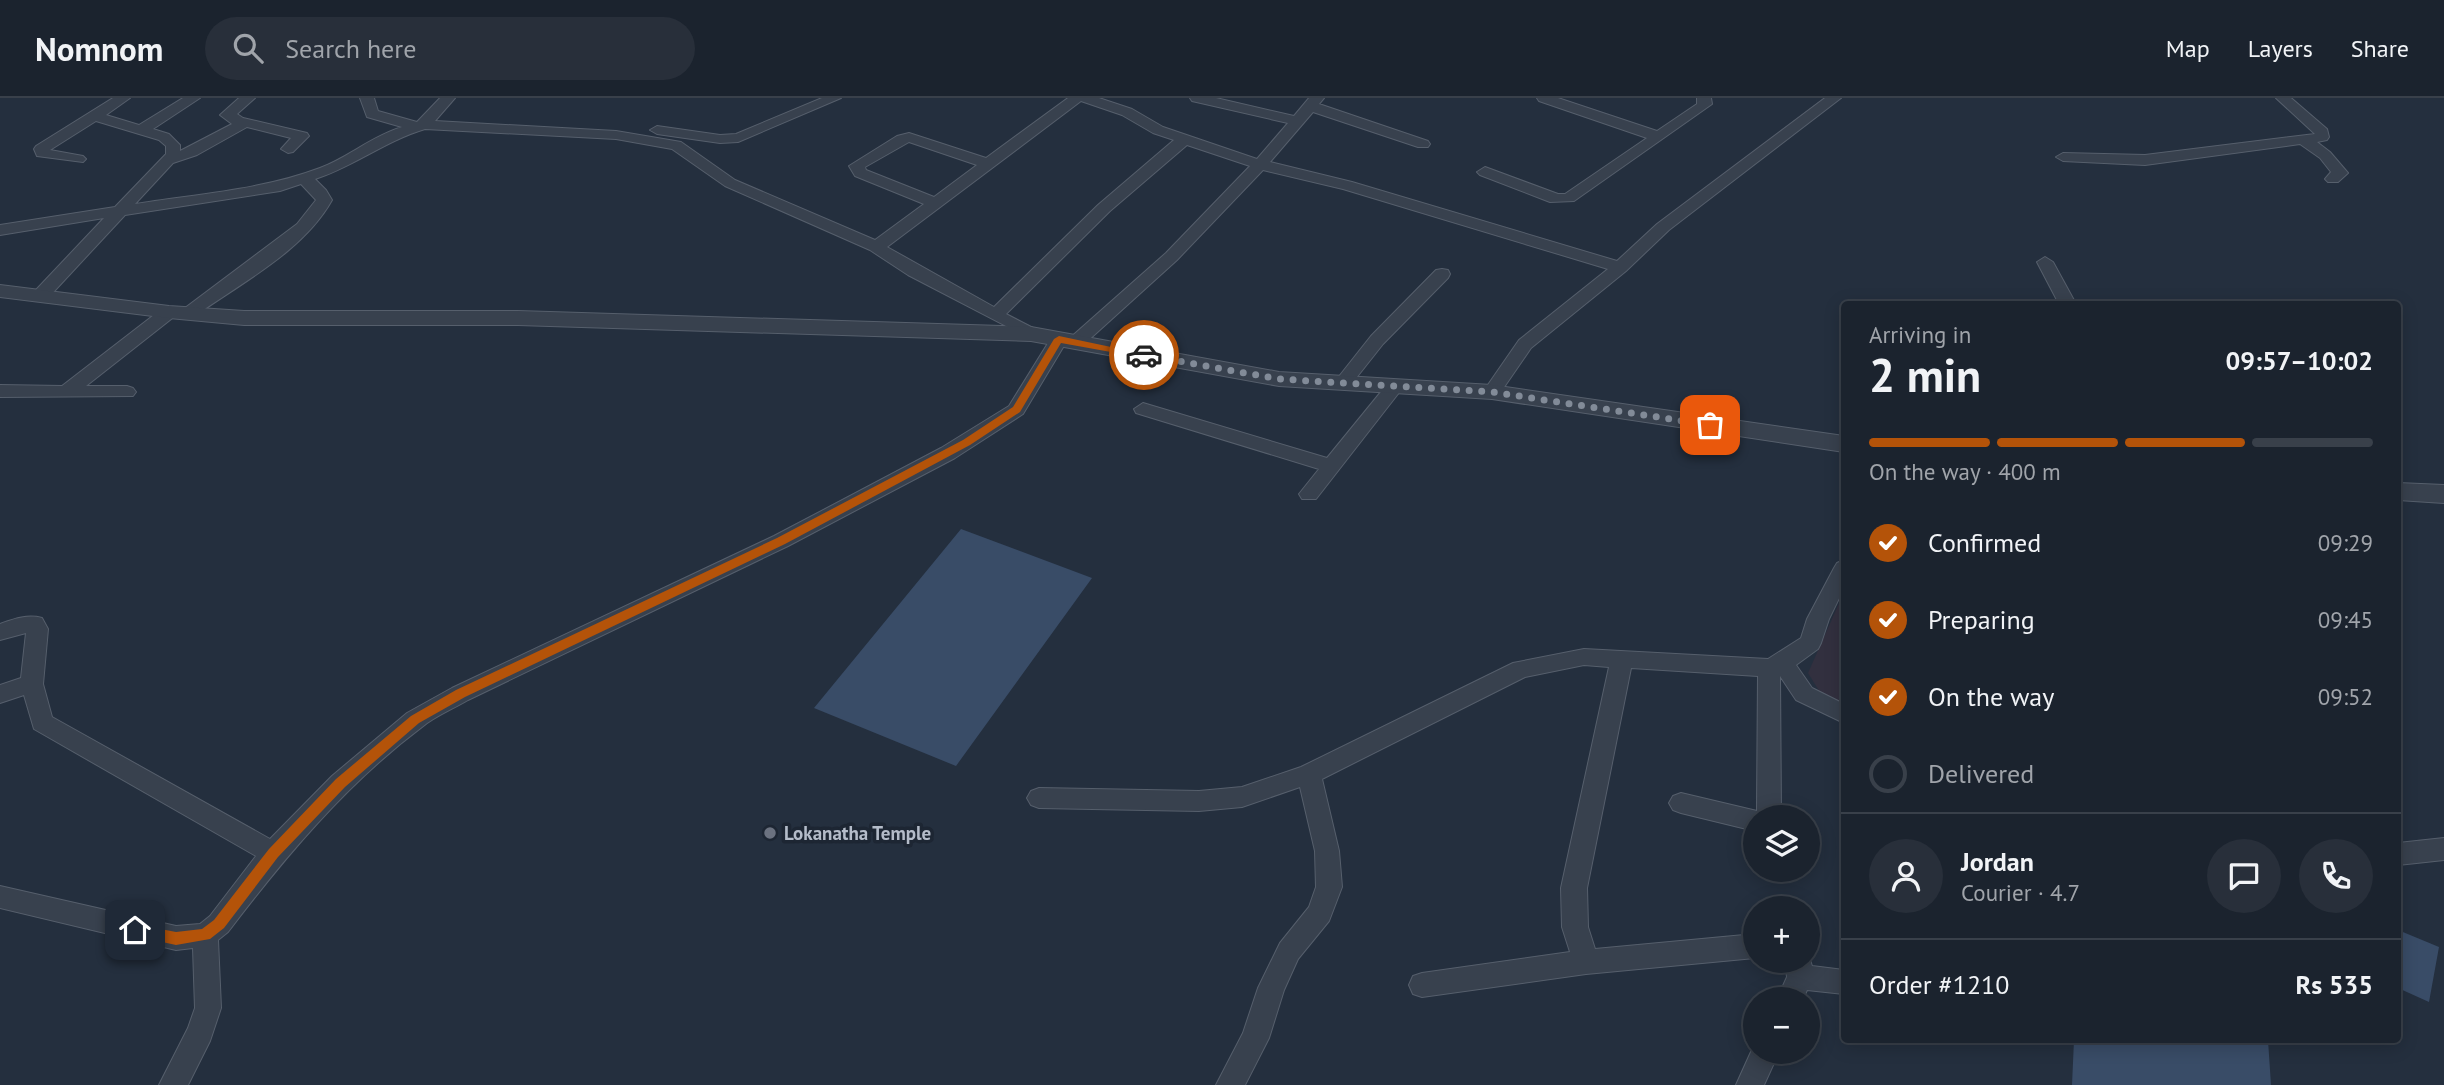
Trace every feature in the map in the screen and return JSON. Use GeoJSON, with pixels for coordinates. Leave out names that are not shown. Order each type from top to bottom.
{"type":"FeatureCollection","features":[{"type":"Feature","properties":{"kind":"street"},"geometry":{"type":"LineString","coordinates":[[78,159],[42,153],[41,149],[123,98]]}},
{"type":"Feature","properties":{"kind":"street"},"geometry":{"type":"LineString","coordinates":[[141,130],[193,98]]}},
{"type":"Feature","properties":{"kind":"street"},"geometry":{"type":"LineString","coordinates":[[248,98],[227,115],[244,123],[302,136],[288,149]]}},
{"type":"Feature","properties":{"kind":"street"},"geometry":{"type":"LineString","coordinates":[[367,98],[372,114],[419,126],[617,135],[676,145],[730,183],[876,247],[914,271],[1031,334]]}},
{"type":"Feature","properties":{"kind":"street"},"geometry":{"type":"LineString","coordinates":[[0,230],[252,191],[305,179],[419,126],[448,98]]}},
{"type":"Feature","properties":{"kind":"street"},"geometry":{"type":"LineString","coordinates":[[617,135],[653,129],[720,139],[738,138],[834,98]]}},
{"type":"Feature","properties":{"kind":"street"},"geometry":{"type":"LineString","coordinates":[[876,247],[1077,98]]}},
{"type":"Feature","properties":{"kind":"street"},"geometry":{"type":"LineString","coordinates":[[1085,98],[1116,108],[1158,131],[1258,164],[1347,185],[1620,267]]}},
{"type":"Feature","properties":{"kind":"street"},"geometry":{"type":"LineString","coordinates":[[1196,98],[1297,121]]}},
{"type":"Feature","properties":{"kind":"street"},"geometry":{"type":"LineString","coordinates":[[1544,98],[1659,137]]}},
{"type":"Feature","properties":{"kind":"street"},"geometry":{"type":"LineString","coordinates":[[1485,172],[1563,200],[1702,107],[1705,104],[1704,98]]}},
{"type":"Feature","properties":{"kind":"street"},"geometry":{"type":"LineString","coordinates":[[1492,392],[1525,344],[1620,267],[1663,228],[1833,98]]}},
{"type":"Feature","properties":{"kind":"street"},"geometry":{"type":"LineString","coordinates":[[2063,157],[2145,160],[2322,137],[2322,132],[2283,98]]}},
{"type":"Feature","properties":{"kind":"street"},"geometry":{"type":"LineString","coordinates":[[0,897],[176,938],[205,934],[219,924],[273,853],[340,783],[415,719],[460,694],[781,541],[948,453],[1003,420],[1016,410],[1067,341],[1122,304],[1258,164],[1314,102],[1423,144]]}},
{"type":"Feature","properties":{"kind":"street"},"geometry":{"type":"LineString","coordinates":[[40,296],[173,155],[173,145],[164,137],[94,116]]}},
{"type":"Feature","properties":{"kind":"street"},"geometry":{"type":"LineString","coordinates":[[169,160],[192,152],[244,123]]}},
{"type":"Feature","properties":{"kind":"street"},"geometry":{"type":"LineString","coordinates":[[935,203],[860,173],[857,166],[909,137],[988,164]]}},
{"type":"Feature","properties":{"kind":"street"},"geometry":{"type":"LineString","coordinates":[[995,314],[1104,208],[1185,139]]}},
{"type":"Feature","properties":{"kind":"street"},"geometry":{"type":"LineString","coordinates":[[2304,140],[2334,164],[2340,173],[2333,179]]}},
{"type":"Feature","properties":{"kind":"street"},"geometry":{"type":"LineString","coordinates":[[66,392],[177,313],[287,240],[316,213],[324,200],[305,179]]}},
{"type":"Feature","properties":{"kind":"street"},"geometry":{"type":"LineString","coordinates":[[2045,262],[2065,301]]}},
{"type":"Feature","properties":{"kind":"street"},"geometry":{"type":"LineString","coordinates":[[1343,383],[1377,340],[1442,274]]}},
{"type":"Feature","properties":{"kind":"street"},"geometry":{"type":"LineString","coordinates":[[0,291],[177,313],[244,318],[518,318],[1031,334],[1279,379],[1492,392],[1841,444]]}},
{"type":"Feature","properties":{"kind":"street"},"geometry":{"type":"LineString","coordinates":[[1309,494],[1395,386]]}},
{"type":"Feature","properties":{"kind":"street"},"geometry":{"type":"LineString","coordinates":[[0,391],[127,392]]}},
{"type":"Feature","properties":{"kind":"street"},"geometry":{"type":"LineString","coordinates":[[1143,409],[1332,466]]}},
{"type":"Feature","properties":{"kind":"street"},"geometry":{"type":"LineString","coordinates":[[2401,492],[2444,494]]}},
{"type":"Feature","properties":{"kind":"street"},"geometry":{"type":"LineString","coordinates":[[1039,798],[1199,801],[1242,797],[1309,774],[1521,669],[1584,657],[1776,666],[1810,643],[1818,620],[1841,574]]}},
{"type":"Feature","properties":{"kind":"street"},"geometry":{"type":"LineString","coordinates":[[0,632],[28,624],[34,624],[37,629],[32,684],[42,722],[273,853]]}},
{"type":"Feature","properties":{"kind":"street"},"geometry":{"type":"LineString","coordinates":[[1586,962],[1575,927],[1574,888],[1622,658]]}},
{"type":"Feature","properties":{"kind":"street"},"geometry":{"type":"LineString","coordinates":[[1776,666],[1804,694],[1841,712]]}},
{"type":"Feature","properties":{"kind":"street"},"geometry":{"type":"LineString","coordinates":[[1770,805],[1776,666]]}},
{"type":"Feature","properties":{"kind":"street"},"geometry":{"type":"LineString","coordinates":[[0,694],[32,684]]}},
{"type":"Feature","properties":{"kind":"street"},"geometry":{"type":"LineString","coordinates":[[1230,1085],[1255,1038],[1271,988],[1289,951],[1320,913],[1329,887],[1327,851],[1309,774]]}},
{"type":"Feature","properties":{"kind":"street"},"geometry":{"type":"LineString","coordinates":[[1681,803],[1743,818]]}},
{"type":"Feature","properties":{"kind":"street"},"geometry":{"type":"LineString","coordinates":[[2401,854],[2444,849]]}},
{"type":"Feature","properties":{"kind":"street"},"geometry":{"type":"LineString","coordinates":[[173,1085],[200,1032],[208,1008],[205,934]]}},
{"type":"Feature","properties":{"kind":"street"},"geometry":{"type":"LineString","coordinates":[[1422,985],[1586,962],[1743,947]]}},
{"type":"Feature","properties":{"kind":"street"},"geometry":{"type":"LineString","coordinates":[[1796,979],[1841,982]]}},
{"type":"Feature","properties":{"kind":"street"},"geometry":{"type":"LineString","coordinates":[[1750,1085],[1760,1064]]}},
{"type":"Feature","properties":{"kind":"shaded area"},"geometry":{"type":"Polygon","coordinates":[[[1841,599],[1841,706],[1826,702],[1808,673],[1841,599]]]}},
{"type":"Feature","properties":{"kind":"water"},"geometry":{"type":"Polygon","coordinates":[[[961,529],[1092,578],[956,766],[814,708],[961,529]]]}},
{"type":"Feature","properties":{"kind":"water"},"geometry":{"type":"Polygon","coordinates":[[[2401,931],[2439,947],[2429,1002],[2401,989],[2401,931]]]}},
{"type":"Feature","properties":{"kind":"water"},"geometry":{"type":"Polygon","coordinates":[[[2074,1043],[2268,1043],[2271,1085],[2072,1085],[2074,1043]]]}},
{"type":"Feature","properties":{"kind":"way so far"},"geometry":{"type":"LineString","coordinates":[[1144,355],[1279,379],[1492,392],[1710,425]]}},
{"type":"Feature","properties":{"kind":"place","name":"Lokanatha Temple"},"geometry":{"type":"Point","coordinates":[770,833]}},
{"type":"Feature","properties":{"kind":"route"},"geometry":{"type":"LineString","coordinates":[[135,930],[176,938],[205,934],[219,924],[273,853],[340,783],[387,740],[415,719],[460,694],[781,541],[948,453],[1016,410],[1059,339],[1144,355]]}}]}
